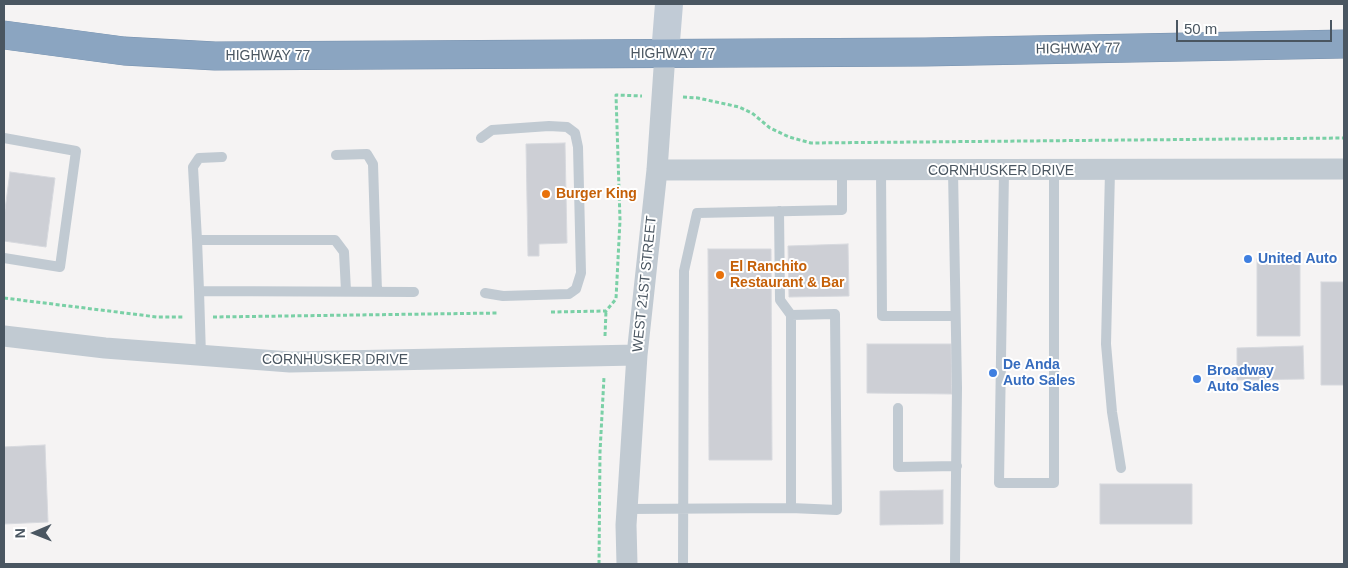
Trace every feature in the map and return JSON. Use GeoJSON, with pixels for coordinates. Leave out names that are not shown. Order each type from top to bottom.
{"type":"FeatureCollection","features":[{"type":"Feature","properties":{"kind":"highway","name":"HIGHWAY 77"},"geometry":{"type":"LineString","coordinates":[[4,35],[124,51],[216,56],[925,52],[1344,44]]}},
{"type":"Feature","properties":{"kind":"main road","name":"WEST 21ST STREET"},"geometry":{"type":"LineString","coordinates":[[665,54],[669,4]]}},
{"type":"Feature","properties":{"kind":"street","name":"WEST 21ST STREET"},"geometry":{"type":"LineString","coordinates":[[627,564],[628,509],[637,355],[657,170],[665,54]]}},
{"type":"Feature","properties":{"kind":"street","name":"CORNHUSKER DRIVE"},"geometry":{"type":"LineString","coordinates":[[657,170],[1110,171],[1344,169]]}},
{"type":"Feature","properties":{"kind":"street","name":"CORNHUSKER DRIVE"},"geometry":{"type":"LineString","coordinates":[[4,336],[105,348],[290,362],[637,355]]}},
{"type":"Feature","properties":{"kind":"lane"},"geometry":{"type":"LineString","coordinates":[[481,138],[492,130],[549,126],[567,127],[575,133],[578,147],[581,273],[576,289],[569,294],[503,296],[485,293]]}},
{"type":"Feature","properties":{"kind":"lane"},"geometry":{"type":"LineString","coordinates":[[4,138],[76,151],[60,267],[4,258]]}},
{"type":"Feature","properties":{"kind":"lane"},"geometry":{"type":"LineString","coordinates":[[336,155],[367,154],[373,164],[376,292]]}},
{"type":"Feature","properties":{"kind":"lane"},"geometry":{"type":"LineString","coordinates":[[201,356],[193,167],[199,158],[222,157]]}},
{"type":"Feature","properties":{"kind":"lane"},"geometry":{"type":"LineString","coordinates":[[881,170],[882,316],[956,316]]}},
{"type":"Feature","properties":{"kind":"lane"},"geometry":{"type":"LineString","coordinates":[[684,564],[684,271],[698,213],[842,210],[842,171]]}},
{"type":"Feature","properties":{"kind":"lane"},"geometry":{"type":"LineString","coordinates":[[953,171],[957,466],[955,564]]}},
{"type":"Feature","properties":{"kind":"lane"},"geometry":{"type":"LineString","coordinates":[[1004,171],[999,483],[1054,483],[1054,171]]}},
{"type":"Feature","properties":{"kind":"lane"},"geometry":{"type":"LineString","coordinates":[[1110,171],[1106,344],[1112,412],[1121,468]]}},
{"type":"Feature","properties":{"kind":"lane"},"geometry":{"type":"LineString","coordinates":[[778,211],[780,300],[791,315],[791,508]]}},
{"type":"Feature","properties":{"kind":"lane"},"geometry":{"type":"LineString","coordinates":[[197,240],[334,240],[344,252],[346,291]]}},
{"type":"Feature","properties":{"kind":"lane"},"geometry":{"type":"LineString","coordinates":[[199,291],[414,292]]}},
{"type":"Feature","properties":{"kind":"lane"},"geometry":{"type":"LineString","coordinates":[[628,509],[791,508],[837,510],[835,314],[791,315]]}},
{"type":"Feature","properties":{"kind":"lane"},"geometry":{"type":"LineString","coordinates":[[898,408],[898,467],[957,466]]}},
{"type":"Feature","properties":{"kind":"path"},"geometry":{"type":"LineString","coordinates":[[599,564],[600,452],[606,356],[606,311]]}},
{"type":"Feature","properties":{"kind":"building","name":"Burger King"},"geometry":{"type":"Polygon","coordinates":[[[565,143],[567,243],[539,244],[539,256],[528,256],[526,144],[565,143]]]}},
{"type":"Feature","properties":{"kind":"building"},"geometry":{"type":"Polygon","coordinates":[[[10,172],[55,178],[46,247],[4,241],[4,217],[10,172]]]}},
{"type":"Feature","properties":{"kind":"building"},"geometry":{"type":"Polygon","coordinates":[[[848,244],[849,296],[789,297],[788,246],[848,244]]]}},
{"type":"Feature","properties":{"kind":"building"},"geometry":{"type":"Polygon","coordinates":[[[708,249],[771,249],[772,460],[709,460],[708,249]]]}},
{"type":"Feature","properties":{"kind":"building"},"geometry":{"type":"Polygon","coordinates":[[[1257,259],[1300,259],[1300,336],[1257,336],[1257,259]]]}},
{"type":"Feature","properties":{"kind":"building"},"geometry":{"type":"Polygon","coordinates":[[[1321,282],[1344,282],[1344,385],[1321,385],[1321,282]]]}},
{"type":"Feature","properties":{"kind":"building"},"geometry":{"type":"Polygon","coordinates":[[[867,344],[951,344],[952,394],[867,393],[867,344]]]}},
{"type":"Feature","properties":{"kind":"building"},"geometry":{"type":"Polygon","coordinates":[[[1303,346],[1304,379],[1237,380],[1237,348],[1303,346]]]}},
{"type":"Feature","properties":{"kind":"building"},"geometry":{"type":"Polygon","coordinates":[[[45,445],[48,522],[4,524],[4,447],[45,445]]]}},
{"type":"Feature","properties":{"kind":"building"},"geometry":{"type":"Polygon","coordinates":[[[1100,484],[1192,484],[1192,524],[1100,524],[1100,484]]]}},
{"type":"Feature","properties":{"kind":"building"},"geometry":{"type":"Polygon","coordinates":[[[943,490],[943,524],[880,525],[880,491],[943,490]]]}},
{"type":"Feature","properties":{"kind":"place","name":"Burger King"},"geometry":{"type":"Point","coordinates":[546,194]}},
{"type":"Feature","properties":{"kind":"place","name":"United Auto"},"geometry":{"type":"Point","coordinates":[1248,259]}},
{"type":"Feature","properties":{"kind":"place","name":"El Ranchito Restaurant & Bar"},"geometry":{"type":"Point","coordinates":[720,275]}},
{"type":"Feature","properties":{"kind":"place","name":"De Anda Auto Sales"},"geometry":{"type":"Point","coordinates":[993,373]}},
{"type":"Feature","properties":{"kind":"place","name":"Broadway Auto Sales"},"geometry":{"type":"Point","coordinates":[1197,379]}}]}
